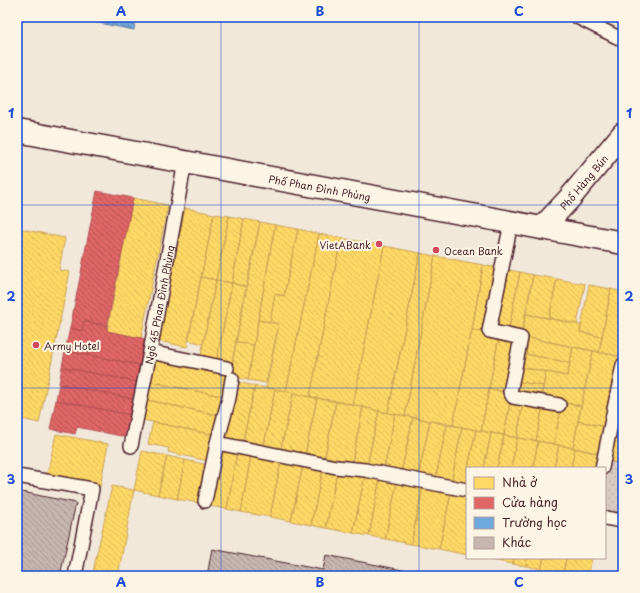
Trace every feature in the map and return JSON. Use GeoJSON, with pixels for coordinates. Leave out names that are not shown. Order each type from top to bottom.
{"type":"FeatureCollection","features":[{"type":"Feature","properties":{"kind":"main road","name":"Phố Phan Đình Phùng"},"geometry":{"type":"LineString","coordinates":[[17,131],[623,243]]}},
{"type":"Feature","properties":{"kind":"main road","name":"Phố Hàng Bún"},"geometry":{"type":"LineString","coordinates":[[542,228],[623,134]]}},
{"type":"Feature","properties":{"kind":"lane"},"geometry":{"type":"LineString","coordinates":[[577,17],[623,40]]}},
{"type":"Feature","properties":{"kind":"lane","name":"Ngõ 45 Phan Đình Phùng"},"geometry":{"type":"LineString","coordinates":[[131,446],[185,162]]}},
{"type":"Feature","properties":{"kind":"lane"},"geometry":{"type":"LineString","coordinates":[[511,223],[489,331],[521,338],[510,392],[514,397],[559,405]]}},
{"type":"Feature","properties":{"kind":"lane"},"geometry":{"type":"LineString","coordinates":[[150,352],[230,373],[229,398],[217,443],[205,501]]}},
{"type":"Feature","properties":{"kind":"lane"},"geometry":{"type":"LineString","coordinates":[[602,467],[623,365]]}},
{"type":"Feature","properties":{"kind":"lane"},"geometry":{"type":"LineString","coordinates":[[217,443],[336,467],[365,470],[466,490]]}},
{"type":"Feature","properties":{"kind":"lane"},"geometry":{"type":"LineString","coordinates":[[17,476],[92,489],[75,576]]}},
{"type":"Feature","properties":{"kind":"lane"},"geometry":{"type":"LineString","coordinates":[[606,518],[623,521]]}},
{"type":"Feature","properties":{"kind":"shaded area"},"geometry":{"type":"Polygon","coordinates":[[[605,460],[623,464],[623,499],[620,516],[606,514],[605,460]]]}},
{"type":"Feature","properties":{"kind":"building: Nhà ở"},"geometry":{"type":"Polygon","coordinates":[[[133,198],[168,205],[141,338],[107,331],[133,198]]]}},
{"type":"Feature","properties":{"kind":"building: Nhà ở"},"geometry":{"type":"Polygon","coordinates":[[[185,208],[214,214],[187,347],[158,341],[185,208]]]}},
{"type":"Feature","properties":{"kind":"building: Nhà ở"},"geometry":{"type":"Polygon","coordinates":[[[214,214],[229,216],[216,280],[201,277],[214,214]]]}},
{"type":"Feature","properties":{"kind":"building: Nhà ở"},"geometry":{"type":"Polygon","coordinates":[[[229,216],[244,219],[232,283],[216,280],[229,216]]]}},
{"type":"Feature","properties":{"kind":"building: Nhà ở"},"geometry":{"type":"Polygon","coordinates":[[[244,219],[260,222],[246,287],[232,283],[244,219]]]}},
{"type":"Feature","properties":{"kind":"building: Nhà ở"},"geometry":{"type":"Polygon","coordinates":[[[260,222],[275,225],[254,345],[236,342],[260,222]]]}},
{"type":"Feature","properties":{"kind":"building: Nhà ở"},"geometry":{"type":"Polygon","coordinates":[[[275,225],[298,229],[284,296],[275,294],[270,322],[258,320],[275,225]]]}},
{"type":"Feature","properties":{"kind":"building: Nhà ở","name":"Army Hotel"},"geometry":{"type":"Polygon","coordinates":[[[17,228],[65,238],[59,270],[70,272],[39,423],[17,418],[17,228]]]}},
{"type":"Feature","properties":{"kind":"building: Nhà ở"},"geometry":{"type":"Polygon","coordinates":[[[298,229],[319,234],[286,391],[266,388],[279,324],[270,322],[275,294],[284,296],[298,229]]]}},
{"type":"Feature","properties":{"kind":"building: Nhà ở"},"geometry":{"type":"Polygon","coordinates":[[[319,234],[341,238],[310,397],[286,391],[319,234]]]}},
{"type":"Feature","properties":{"kind":"building: Nhà ở"},"geometry":{"type":"Polygon","coordinates":[[[341,238],[384,246],[353,405],[310,397],[341,238]]]}},
{"type":"Feature","properties":{"kind":"building: Nhà ở"},"geometry":{"type":"Polygon","coordinates":[[[384,246],[420,253],[388,413],[353,405],[384,246]]]}},
{"type":"Feature","properties":{"kind":"building: Nhà ở"},"geometry":{"type":"Polygon","coordinates":[[[420,253],[435,256],[405,416],[388,413],[420,253]]]}},
{"type":"Feature","properties":{"kind":"building: Nhà ở"},"geometry":{"type":"Polygon","coordinates":[[[435,256],[483,265],[453,425],[405,416],[435,256]]]}},
{"type":"Feature","properties":{"kind":"building: Nhà ở"},"geometry":{"type":"Polygon","coordinates":[[[483,265],[499,268],[486,333],[472,330],[483,265]]]}},
{"type":"Feature","properties":{"kind":"building: Nhà ở"},"geometry":{"type":"Polygon","coordinates":[[[503,269],[520,272],[508,333],[492,329],[503,269]]]}},
{"type":"Feature","properties":{"kind":"building: Nhà ở"},"geometry":{"type":"Polygon","coordinates":[[[520,272],[533,275],[521,336],[508,333],[520,272]]]}},
{"type":"Feature","properties":{"kind":"building: Nhà ở"},"geometry":{"type":"Polygon","coordinates":[[[533,275],[557,279],[549,318],[526,314],[533,275]]]}},
{"type":"Feature","properties":{"kind":"building: Nhà ở"},"geometry":{"type":"Polygon","coordinates":[[[201,277],[216,280],[203,344],[188,340],[201,277]]]}},
{"type":"Feature","properties":{"kind":"building: Nhà ở"},"geometry":{"type":"Polygon","coordinates":[[[557,279],[585,284],[577,324],[549,318],[557,279]]]}},
{"type":"Feature","properties":{"kind":"building: Nhà ở"},"geometry":{"type":"Polygon","coordinates":[[[216,280],[232,283],[217,359],[201,355],[216,280]]]}},
{"type":"Feature","properties":{"kind":"building: Nhà ở"},"geometry":{"type":"Polygon","coordinates":[[[232,283],[246,287],[232,363],[217,359],[232,283]]]}},
{"type":"Feature","properties":{"kind":"building: Nhà ở"},"geometry":{"type":"Polygon","coordinates":[[[589,285],[611,289],[602,337],[580,332],[589,285]]]}},
{"type":"Feature","properties":{"kind":"building: Nhà ở"},"geometry":{"type":"Polygon","coordinates":[[[611,289],[623,292],[623,357],[599,352],[611,289]]]}},
{"type":"Feature","properties":{"kind":"building: Nhà ở"},"geometry":{"type":"Polygon","coordinates":[[[526,314],[581,325],[580,332],[602,337],[599,352],[521,336],[526,314]]]}},
{"type":"Feature","properties":{"kind":"building: Nhà ở"},"geometry":{"type":"Polygon","coordinates":[[[258,320],[279,324],[266,383],[248,380],[258,320]]]}},
{"type":"Feature","properties":{"kind":"building: Nhà ở"},"geometry":{"type":"Polygon","coordinates":[[[472,330],[499,336],[481,431],[453,425],[472,330]]]}},
{"type":"Feature","properties":{"kind":"building: Nhà ở"},"geometry":{"type":"Polygon","coordinates":[[[499,336],[517,338],[506,392],[489,389],[499,336]]]}},
{"type":"Feature","properties":{"kind":"building: Nhà ở"},"geometry":{"type":"Polygon","coordinates":[[[525,337],[573,347],[570,363],[521,353],[525,337]]]}},
{"type":"Feature","properties":{"kind":"building: Nhà ở"},"geometry":{"type":"Polygon","coordinates":[[[236,342],[254,345],[248,380],[230,376],[236,342]]]}},
{"type":"Feature","properties":{"kind":"building: Nhà ở"},"geometry":{"type":"Polygon","coordinates":[[[573,347],[593,351],[581,406],[541,399],[546,372],[567,376],[573,347]]]}},
{"type":"Feature","properties":{"kind":"building: Nhà ở"},"geometry":{"type":"Polygon","coordinates":[[[593,351],[622,357],[607,427],[578,421],[593,351]]]}},
{"type":"Feature","properties":{"kind":"building: Nhà ở"},"geometry":{"type":"Polygon","coordinates":[[[521,353],[570,363],[567,376],[518,366],[521,353]]]}},
{"type":"Feature","properties":{"kind":"building: Nhà ở"},"geometry":{"type":"Polygon","coordinates":[[[156,358],[231,373],[226,397],[151,382],[156,358]]]}},
{"type":"Feature","properties":{"kind":"building: Nhà ở"},"geometry":{"type":"Polygon","coordinates":[[[518,366],[546,372],[543,386],[515,381],[518,366]]]}},
{"type":"Feature","properties":{"kind":"building: Nhà ở"},"geometry":{"type":"Polygon","coordinates":[[[515,381],[543,386],[541,399],[513,391],[515,381]]]}},
{"type":"Feature","properties":{"kind":"building: Nhà ở"},"geometry":{"type":"Polygon","coordinates":[[[151,382],[222,396],[217,415],[147,400],[151,382]]]}},
{"type":"Feature","properties":{"kind":"building: Nhà ở"},"geometry":{"type":"Polygon","coordinates":[[[237,382],[255,386],[242,445],[225,441],[237,382]]]}},
{"type":"Feature","properties":{"kind":"building: Nhà ở"},"geometry":{"type":"Polygon","coordinates":[[[255,386],[275,389],[264,445],[243,440],[255,386]]]}},
{"type":"Feature","properties":{"kind":"building: Nhà ở"},"geometry":{"type":"Polygon","coordinates":[[[275,389],[293,393],[281,449],[264,445],[275,389]]]}},
{"type":"Feature","properties":{"kind":"building: Nhà ở"},"geometry":{"type":"Polygon","coordinates":[[[489,389],[506,392],[511,399],[504,435],[481,431],[489,389]]]}},
{"type":"Feature","properties":{"kind":"building: Nhà ở"},"geometry":{"type":"Polygon","coordinates":[[[293,393],[317,398],[305,454],[281,449],[293,393]]]}},
{"type":"Feature","properties":{"kind":"building: Nhà ở"},"geometry":{"type":"Polygon","coordinates":[[[317,398],[336,401],[324,460],[305,456],[317,398]]]}},
{"type":"Feature","properties":{"kind":"building: Nhà ở"},"geometry":{"type":"Polygon","coordinates":[[[511,399],[523,401],[517,438],[504,435],[511,399]]]}},
{"type":"Feature","properties":{"kind":"building: Nhà ở"},"geometry":{"type":"Polygon","coordinates":[[[147,400],[217,415],[214,435],[143,420],[147,400]]]}},
{"type":"Feature","properties":{"kind":"building: Nhà ở"},"geometry":{"type":"Polygon","coordinates":[[[336,401],[363,407],[352,462],[325,457],[336,401]]]}},
{"type":"Feature","properties":{"kind":"building: Nhà ở"},"geometry":{"type":"Polygon","coordinates":[[[523,401],[543,405],[536,441],[517,438],[523,401]]]}},
{"type":"Feature","properties":{"kind":"building: Nhà ở"},"geometry":{"type":"Polygon","coordinates":[[[562,402],[581,406],[573,448],[554,444],[562,402]]]}},
{"type":"Feature","properties":{"kind":"building: Nhà ở"},"geometry":{"type":"Polygon","coordinates":[[[543,405],[561,408],[554,444],[536,441],[543,405]]]}},
{"type":"Feature","properties":{"kind":"building: Nhà ở"},"geometry":{"type":"Polygon","coordinates":[[[363,407],[379,411],[367,465],[352,462],[363,407]]]}},
{"type":"Feature","properties":{"kind":"building: Nhà ở"},"geometry":{"type":"Polygon","coordinates":[[[379,411],[395,414],[384,469],[367,465],[379,411]]]}},
{"type":"Feature","properties":{"kind":"building: Nhà ở"},"geometry":{"type":"Polygon","coordinates":[[[615,411],[623,413],[623,464],[605,460],[615,411]]]}},
{"type":"Feature","properties":{"kind":"building: Nhà ở"},"geometry":{"type":"Polygon","coordinates":[[[395,414],[413,417],[401,473],[384,469],[395,414]]]}},
{"type":"Feature","properties":{"kind":"building: Nhà ở"},"geometry":{"type":"Polygon","coordinates":[[[413,417],[430,421],[418,477],[401,473],[413,417]]]}},
{"type":"Feature","properties":{"kind":"building: Nhà ở"},"geometry":{"type":"Polygon","coordinates":[[[430,421],[447,425],[435,481],[418,477],[430,421]]]}},
{"type":"Feature","properties":{"kind":"building: Nhà ở"},"geometry":{"type":"Polygon","coordinates":[[[578,421],[607,427],[601,454],[573,448],[578,421]]]}},
{"type":"Feature","properties":{"kind":"building: Nhà ở"},"geometry":{"type":"Polygon","coordinates":[[[153,422],[214,435],[208,461],[168,452],[169,448],[148,444],[153,422]]]}},
{"type":"Feature","properties":{"kind":"building: Nhà ở"},"geometry":{"type":"Polygon","coordinates":[[[447,425],[462,427],[451,484],[435,481],[447,425]]]}},
{"type":"Feature","properties":{"kind":"building: Nhà ở"},"geometry":{"type":"Polygon","coordinates":[[[462,427],[476,430],[468,467],[466,467],[464,487],[451,484],[462,427]]]}},
{"type":"Feature","properties":{"kind":"building: Nhà ở"},"geometry":{"type":"Polygon","coordinates":[[[476,430],[491,433],[484,467],[468,467],[476,430]]]}},
{"type":"Feature","properties":{"kind":"building: Nhà ở"},"geometry":{"type":"Polygon","coordinates":[[[491,433],[504,435],[497,467],[484,467],[491,433]]]}},
{"type":"Feature","properties":{"kind":"building: Nhà ở"},"geometry":{"type":"Polygon","coordinates":[[[56,434],[108,444],[100,487],[47,475],[56,434]]]}},
{"type":"Feature","properties":{"kind":"building: Nhà ở"},"geometry":{"type":"Polygon","coordinates":[[[504,435],[517,438],[511,467],[497,467],[504,435]]]}},
{"type":"Feature","properties":{"kind":"building: Nhà ở"},"geometry":{"type":"Polygon","coordinates":[[[517,438],[538,441],[533,467],[511,467],[517,438]]]}},
{"type":"Feature","properties":{"kind":"building: Nhà ở"},"geometry":{"type":"Polygon","coordinates":[[[538,441],[559,445],[554,467],[533,467],[538,441]]]}},
{"type":"Feature","properties":{"kind":"building: Nhà ở"},"geometry":{"type":"Polygon","coordinates":[[[559,445],[575,448],[571,467],[554,467],[559,445]]]}},
{"type":"Feature","properties":{"kind":"building: Nhà ở"},"geometry":{"type":"Polygon","coordinates":[[[575,448],[601,454],[598,467],[571,467],[575,448]]]}},
{"type":"Feature","properties":{"kind":"building: Nhà ở"},"geometry":{"type":"Polygon","coordinates":[[[221,449],[237,452],[227,509],[210,506],[221,449]]]}},
{"type":"Feature","properties":{"kind":"building: Nhà ở"},"geometry":{"type":"Polygon","coordinates":[[[142,451],[167,456],[158,495],[134,490],[142,451]]]}},
{"type":"Feature","properties":{"kind":"building: Nhà ở"},"geometry":{"type":"Polygon","coordinates":[[[237,452],[251,455],[241,512],[227,509],[237,452]]]}},
{"type":"Feature","properties":{"kind":"building: Nhà ở"},"geometry":{"type":"Polygon","coordinates":[[[251,455],[281,461],[270,517],[241,512],[251,455]]]}},
{"type":"Feature","properties":{"kind":"building: Nhà ở"},"geometry":{"type":"Polygon","coordinates":[[[167,456],[185,460],[177,499],[158,495],[167,456]]]}},
{"type":"Feature","properties":{"kind":"building: Nhà ở"},"geometry":{"type":"Polygon","coordinates":[[[185,460],[208,465],[200,503],[177,499],[185,460]]]}},
{"type":"Feature","properties":{"kind":"building: Nhà ở"},"geometry":{"type":"Polygon","coordinates":[[[281,461],[303,465],[291,521],[270,517],[281,461]]]}},
{"type":"Feature","properties":{"kind":"building: Nhà ở"},"geometry":{"type":"Polygon","coordinates":[[[303,465],[323,469],[311,525],[291,521],[303,465]]]}},
{"type":"Feature","properties":{"kind":"building: Nhà ở"},"geometry":{"type":"Polygon","coordinates":[[[323,469],[337,472],[326,528],[311,525],[323,469]]]}},
{"type":"Feature","properties":{"kind":"building: Nhà ở"},"geometry":{"type":"Polygon","coordinates":[[[337,472],[365,475],[353,533],[326,528],[337,472]]]}},
{"type":"Feature","properties":{"kind":"building: Nhà ở"},"geometry":{"type":"Polygon","coordinates":[[[365,475],[380,478],[369,536],[353,533],[365,475]]]}},
{"type":"Feature","properties":{"kind":"building: Nhà ở"},"geometry":{"type":"Polygon","coordinates":[[[380,478],[397,482],[385,539],[369,536],[380,478]]]}},
{"type":"Feature","properties":{"kind":"building: Nhà ở"},"geometry":{"type":"Polygon","coordinates":[[[397,482],[423,487],[411,544],[385,539],[397,482]]]}},
{"type":"Feature","properties":{"kind":"building: Nhà ở"},"geometry":{"type":"Polygon","coordinates":[[[112,486],[134,490],[118,576],[92,576],[112,486]]]}},
{"type":"Feature","properties":{"kind":"building: Nhà ở"},"geometry":{"type":"Polygon","coordinates":[[[423,487],[451,493],[439,549],[411,544],[423,487]]]}},
{"type":"Feature","properties":{"kind":"building: Nhà ở"},"geometry":{"type":"Polygon","coordinates":[[[451,493],[466,496],[466,555],[439,549],[451,493]]]}},
{"type":"Feature","properties":{"kind":"building: Nhà ở"},"geometry":{"type":"Polygon","coordinates":[[[623,499],[623,517],[620,516],[623,499]]]}},
{"type":"Feature","properties":{"kind":"building: Nhà ở"},"geometry":{"type":"Polygon","coordinates":[[[491,559],[514,559],[513,564],[491,559]]]}},
{"type":"Feature","properties":{"kind":"building: Nhà ở"},"geometry":{"type":"Polygon","coordinates":[[[514,559],[527,559],[526,566],[513,564],[514,559]]]}},
{"type":"Feature","properties":{"kind":"building: Nhà ở"},"geometry":{"type":"Polygon","coordinates":[[[527,559],[544,559],[541,569],[526,566],[527,559]]]}},
{"type":"Feature","properties":{"kind":"building: Nhà ở"},"geometry":{"type":"Polygon","coordinates":[[[544,559],[566,559],[563,574],[541,569],[544,559]]]}},
{"type":"Feature","properties":{"kind":"building: Nhà ở"},"geometry":{"type":"Polygon","coordinates":[[[566,559],[592,559],[588,576],[563,574],[566,559]]]}},
{"type":"Feature","properties":{"kind":"building: Cửa hàng"},"geometry":{"type":"Polygon","coordinates":[[[97,191],[133,198],[107,326],[84,321],[82,331],[70,328],[97,191]]]}},
{"type":"Feature","properties":{"kind":"building: Cửa hàng"},"geometry":{"type":"Polygon","coordinates":[[[84,321],[107,326],[107,331],[146,339],[141,365],[65,351],[70,328],[82,331],[84,321]]]}},
{"type":"Feature","properties":{"kind":"building: Cửa hàng"},"geometry":{"type":"Polygon","coordinates":[[[65,351],[141,365],[138,382],[62,367],[65,351]]]}},
{"type":"Feature","properties":{"kind":"building: Cửa hàng"},"geometry":{"type":"Polygon","coordinates":[[[62,367],[138,382],[134,399],[59,384],[62,367]]]}},
{"type":"Feature","properties":{"kind":"building: Cửa hàng"},"geometry":{"type":"Polygon","coordinates":[[[59,384],[134,399],[131,415],[56,400],[59,384]]]}},
{"type":"Feature","properties":{"kind":"building: Cửa hàng"},"geometry":{"type":"Polygon","coordinates":[[[56,400],[131,415],[126,437],[77,427],[75,434],[50,429],[56,400]]]}},
{"type":"Feature","properties":{"kind":"building: Trường học"},"geometry":{"type":"Polygon","coordinates":[[[80,17],[136,17],[134,30],[79,19],[80,17]]]}},
{"type":"Feature","properties":{"kind":"building: Khác"},"geometry":{"type":"Polygon","coordinates":[[[17,491],[76,503],[60,576],[17,576],[17,491]]]}},
{"type":"Feature","properties":{"kind":"building: Khác"},"geometry":{"type":"Polygon","coordinates":[[[212,549],[323,570],[326,555],[433,576],[207,576],[212,549]]]}},
{"type":"Feature","properties":{"kind":"place","name":"VietABank"},"geometry":{"type":"Point","coordinates":[379,244]}},
{"type":"Feature","properties":{"kind":"place","name":"Ocean Bank"},"geometry":{"type":"Point","coordinates":[436,250]}},
{"type":"Feature","properties":{"kind":"place","name":"Army Hotel"},"geometry":{"type":"Point","coordinates":[36,345]}}]}
